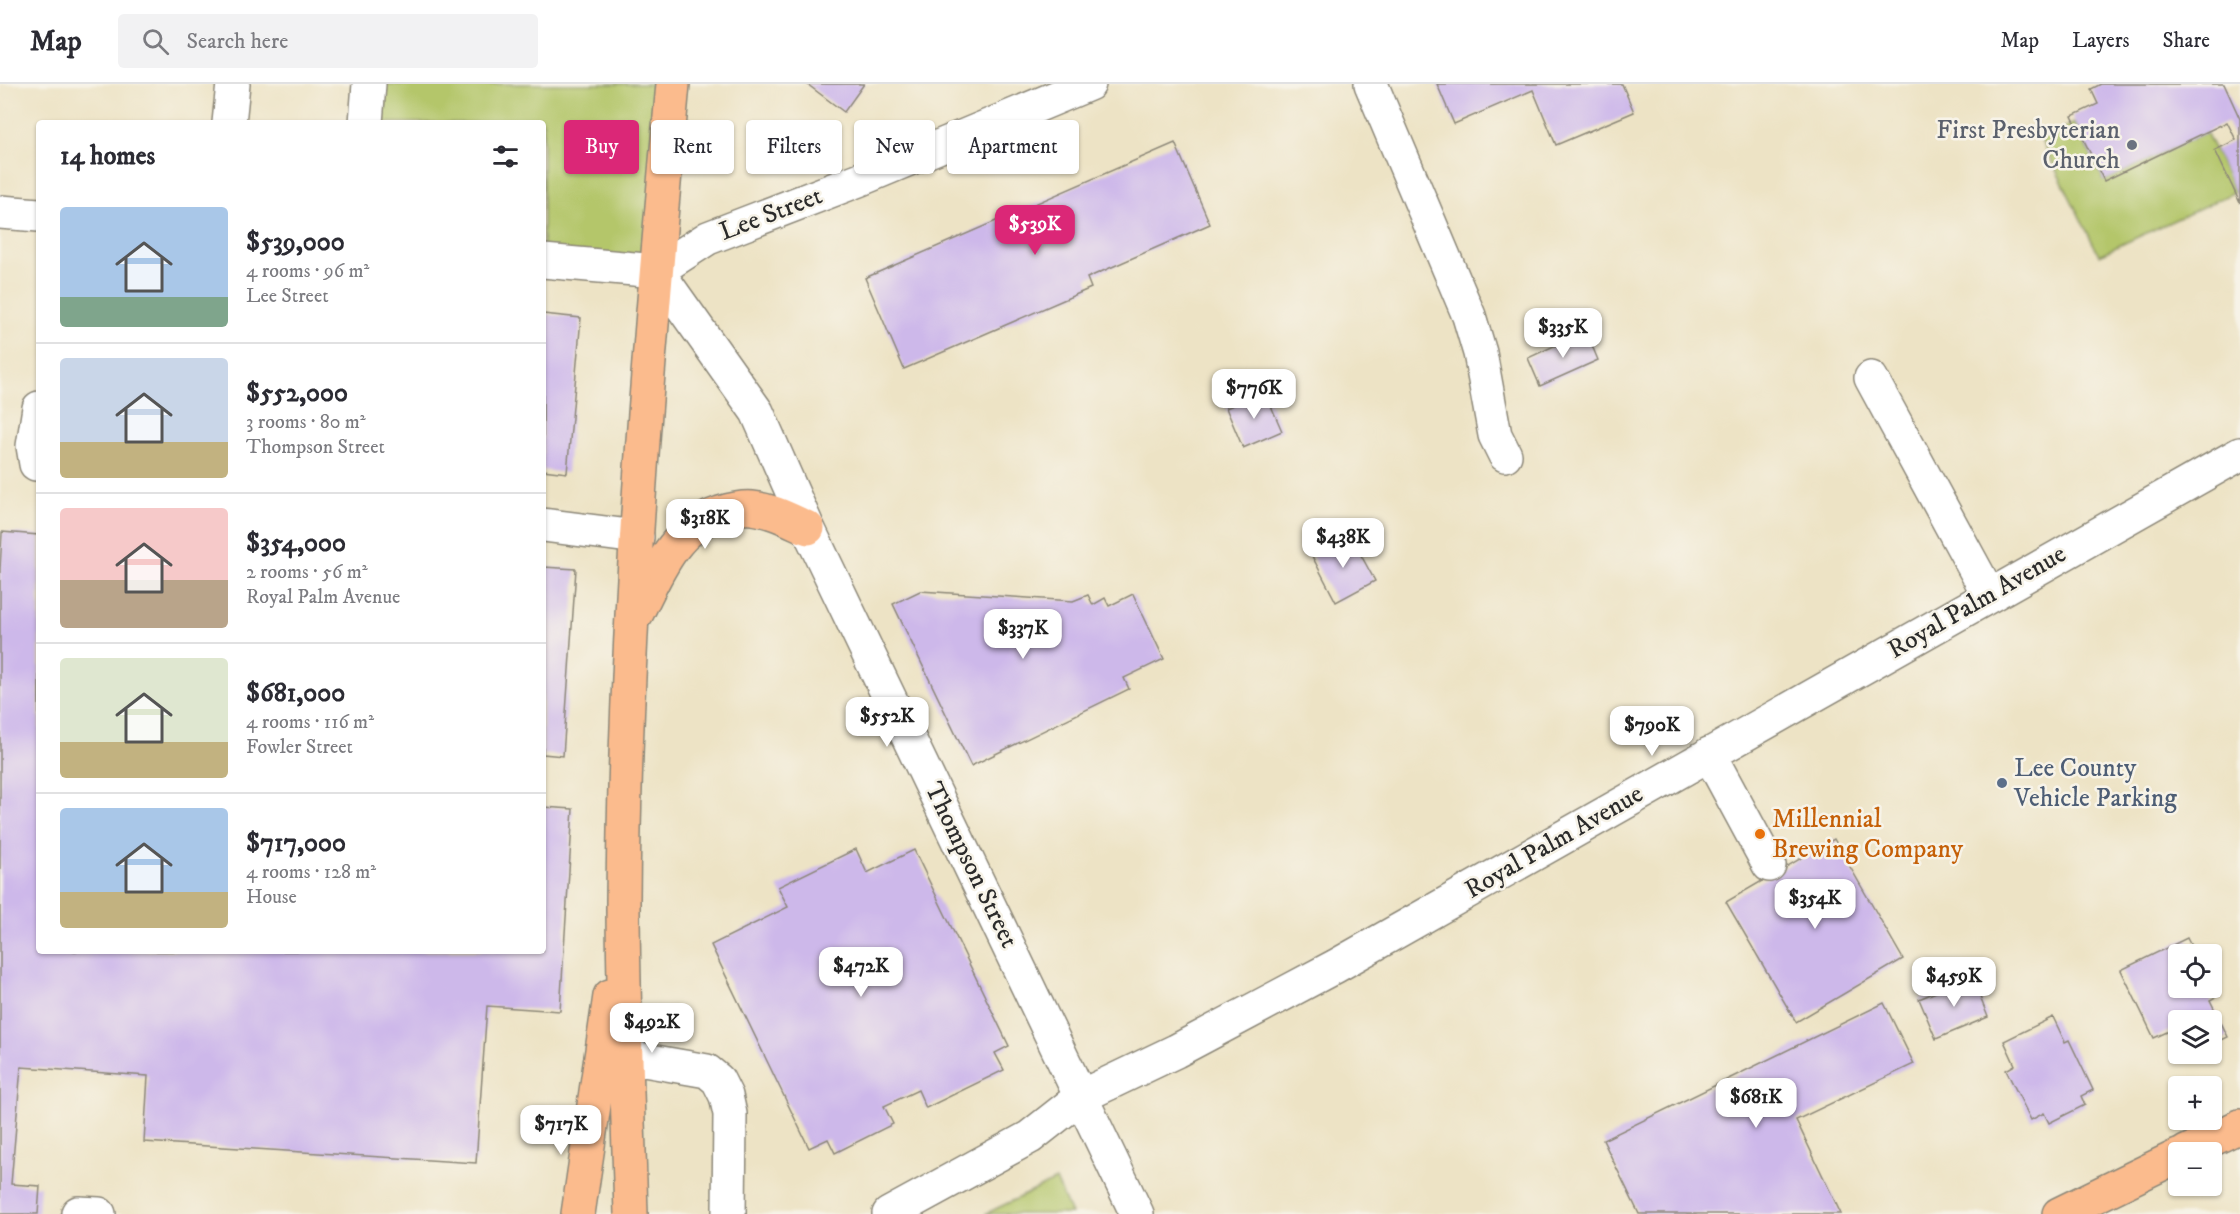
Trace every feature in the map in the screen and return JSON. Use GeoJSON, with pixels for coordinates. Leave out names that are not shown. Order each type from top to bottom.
{"type":"FeatureCollection","features":[{"type":"Feature","properties":{"kind":"main road"},"geometry":{"type":"LineString","coordinates":[[631,1214],[623,902],[631,625],[673,84]]}},
{"type":"Feature","properties":{"kind":"main road"},"geometry":{"type":"LineString","coordinates":[[631,625],[666,555],[684,534],[705,518],[728,510],[750,507],[773,512],[808,528]]}},
{"type":"Feature","properties":{"kind":"main road"},"geometry":{"type":"LineString","coordinates":[[579,1214],[623,902]]}},
{"type":"Feature","properties":{"kind":"main road"},"geometry":{"type":"LineString","coordinates":[[2207,1142],[2240,1126]]}},
{"type":"Feature","properties":{"kind":"main road"},"geometry":{"type":"LineString","coordinates":[[2059,1214],[2168,1161]]}},
{"type":"Feature","properties":{"kind":"street"},"geometry":{"type":"LineString","coordinates":[[229,120],[233,84]]}},
{"type":"Feature","properties":{"kind":"street"},"geometry":{"type":"LineString","coordinates":[[366,120],[369,84]]}},
{"type":"Feature","properties":{"kind":"street","name":"Lee Street"},"geometry":{"type":"LineString","coordinates":[[657,271],[708,238],[861,179],[1089,84]]}},
{"type":"Feature","properties":{"kind":"street"},"geometry":{"type":"LineString","coordinates":[[1371,84],[1469,316],[1480,352],[1495,435],[1505,455]]}},
{"type":"Feature","properties":{"kind":"street"},"geometry":{"type":"LineString","coordinates":[[0,212],[36,215]]}},
{"type":"Feature","properties":{"kind":"street"},"geometry":{"type":"LineString","coordinates":[[546,261],[657,271]]}},
{"type":"Feature","properties":{"kind":"street","name":"Thompson Street"},"geometry":{"type":"LineString","coordinates":[[657,271],[757,412],[808,528],[1137,1214]]}},
{"type":"Feature","properties":{"kind":"street"},"geometry":{"type":"LineString","coordinates":[[1871,378],[1989,595]]}},
{"type":"Feature","properties":{"kind":"street"},"geometry":{"type":"LineString","coordinates":[[36,427],[33,446],[36,464]]}},
{"type":"Feature","properties":{"kind":"street","name":"Royal Palm Avenue"},"geometry":{"type":"LineString","coordinates":[[889,1214],[1030,1137],[1082,1096],[1176,1052],[1336,966],[2240,454]]}},
{"type":"Feature","properties":{"kind":"street"},"geometry":{"type":"LineString","coordinates":[[546,525],[637,537]]}},
{"type":"Feature","properties":{"kind":"street"},"geometry":{"type":"LineString","coordinates":[[1709,754],[1769,865]]}},
{"type":"Feature","properties":{"kind":"street"},"geometry":{"type":"LineString","coordinates":[[627,1057],[707,1071],[718,1080],[726,1096],[730,1114],[729,1214]]}},
{"type":"Feature","properties":{"kind":"green space"},"geometry":{"type":"Polygon","coordinates":[[[369,84],[673,84],[670,120],[651,120],[651,174],[665,174],[657,271],[546,260],[546,120],[365,120],[369,84]]]}},
{"type":"Feature","properties":{"kind":"green space"},"geometry":{"type":"Polygon","coordinates":[[[2075,123],[2104,181],[2206,132],[2235,192],[2099,255],[2040,138],[2075,123]]]}},
{"type":"Feature","properties":{"kind":"green space"},"geometry":{"type":"Polygon","coordinates":[[[1056,1180],[1071,1214],[985,1214],[1056,1180]]]}},
{"type":"Feature","properties":{"kind":"building"},"geometry":{"type":"Polygon","coordinates":[[[807,84],[864,84],[844,112],[807,84]]]}},
{"type":"Feature","properties":{"kind":"building"},"geometry":{"type":"Polygon","coordinates":[[[1437,84],[1622,84],[1634,112],[1556,145],[1533,90],[1454,124],[1437,84]]]}},
{"type":"Feature","properties":{"kind":"building","name":"First Presbyterian Church"},"geometry":{"type":"Polygon","coordinates":[[[2101,84],[2224,84],[2240,119],[2240,203],[2215,150],[2236,140],[2227,122],[2104,181],[2072,116],[2098,104],[2091,89],[2101,84]]]}},
{"type":"Feature","properties":{"kind":"building"},"geometry":{"type":"Polygon","coordinates":[[[1175,143],[1210,224],[1087,278],[1091,288],[904,369],[865,278],[1175,143]]]}},
{"type":"Feature","properties":{"kind":"building"},"geometry":{"type":"Polygon","coordinates":[[[546,314],[581,318],[567,473],[546,470],[546,314]]]}},
{"type":"Feature","properties":{"kind":"building"},"geometry":{"type":"Polygon","coordinates":[[[1586,331],[1598,360],[1540,386],[1528,358],[1586,331]]]}},
{"type":"Feature","properties":{"kind":"building"},"geometry":{"type":"Polygon","coordinates":[[[1265,392],[1282,431],[1243,448],[1226,408],[1265,392]]]}},
{"type":"Feature","properties":{"kind":"building"},"geometry":{"type":"Polygon","coordinates":[[[2,532],[36,535],[36,954],[546,954],[546,807],[573,809],[560,1011],[487,1006],[476,1163],[144,1142],[148,1076],[21,1067],[11,1184],[40,1186],[38,1214],[0,1214],[0,569],[2,532]]]}},
{"type":"Feature","properties":{"kind":"building"},"geometry":{"type":"Polygon","coordinates":[[[1350,535],[1375,581],[1336,602],[1312,556],[1350,535]]]}},
{"type":"Feature","properties":{"kind":"building"},"geometry":{"type":"Polygon","coordinates":[[[546,567],[576,569],[563,756],[546,754],[546,567]]]}},
{"type":"Feature","properties":{"kind":"building"},"geometry":{"type":"Polygon","coordinates":[[[920,591],[1073,601],[1088,595],[1093,605],[1105,598],[1109,606],[1133,594],[1164,659],[1124,678],[1129,689],[971,766],[893,604],[920,591]]]}},
{"type":"Feature","properties":{"kind":"building"},"geometry":{"type":"Polygon","coordinates":[[[1834,839],[1903,959],[1796,1022],[1726,902],[1834,839]]]}},
{"type":"Feature","properties":{"kind":"building"},"geometry":{"type":"Polygon","coordinates":[[[856,849],[867,873],[914,850],[1009,1046],[995,1053],[1004,1070],[926,1108],[918,1090],[884,1106],[893,1124],[835,1153],[828,1139],[809,1148],[711,945],[788,907],[778,887],[856,849]]]}},
{"type":"Feature","properties":{"kind":"building"},"geometry":{"type":"Polygon","coordinates":[[[2187,938],[2190,944],[2175,944],[2187,938]]]}},
{"type":"Feature","properties":{"kind":"building"},"geometry":{"type":"Polygon","coordinates":[[[2168,947],[2168,998],[2214,998],[2210,1000],[2215,1010],[2168,1010],[2168,1032],[2154,1038],[2121,970],[2168,947]]]}},
{"type":"Feature","properties":{"kind":"building"},"geometry":{"type":"Polygon","coordinates":[[[1972,977],[1988,1017],[1936,1039],[1919,999],[1972,977]]]}},
{"type":"Feature","properties":{"kind":"building"},"geometry":{"type":"Polygon","coordinates":[[[1884,1003],[1914,1064],[1796,1120],[1841,1214],[1639,1214],[1603,1140],[1884,1003]]]}},
{"type":"Feature","properties":{"kind":"building"},"geometry":{"type":"Polygon","coordinates":[[[2053,1017],[2065,1042],[2069,1040],[2093,1090],[2081,1096],[2085,1105],[2049,1123],[2044,1113],[2031,1120],[2006,1070],[2015,1065],[2004,1041],[2053,1017]]]}},
{"type":"Feature","properties":{"kind":"building"},"geometry":{"type":"Polygon","coordinates":[[[2222,1025],[2228,1037],[2222,1040],[2222,1025]]]}},
{"type":"Feature","properties":{"kind":"place","name":"First Presbyterian Church"},"geometry":{"type":"Point","coordinates":[2132,145]}},
{"type":"Feature","properties":{"kind":"place","name":"Lee County Vehicle Parking"},"geometry":{"type":"Point","coordinates":[2002,783]}},
{"type":"Feature","properties":{"kind":"place","name":"Millennial Brewing Company"},"geometry":{"type":"Point","coordinates":[1760,834]}}]}
